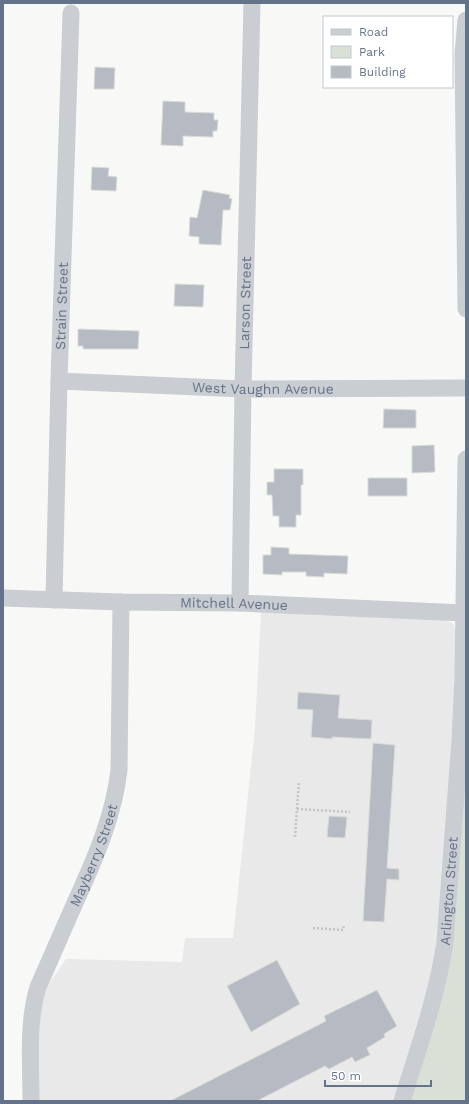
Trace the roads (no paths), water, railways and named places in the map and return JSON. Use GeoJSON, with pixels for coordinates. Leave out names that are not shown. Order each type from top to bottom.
{"type":"FeatureCollection","features":[{"type":"Feature","properties":{"kind":"street","name":"Larson Street"},"geometry":{"type":"LineString","coordinates":[[240,603],[243,389],[252,3]]}},
{"type":"Feature","properties":{"kind":"street","name":"Strain Street"},"geometry":{"type":"LineString","coordinates":[[54,600],[59,381],[71,13]]}},
{"type":"Feature","properties":{"kind":"street"},"geometry":{"type":"LineString","coordinates":[[466,20],[464,54],[466,309]]}},
{"type":"Feature","properties":{"kind":"street","name":"West Vaughn Avenue"},"geometry":{"type":"LineString","coordinates":[[59,381],[243,389],[466,388]]}},
{"type":"Feature","properties":{"kind":"street","name":"Arlington Street"},"geometry":{"type":"LineString","coordinates":[[402,1101],[436,990],[445,942],[460,740],[463,676],[466,459]]}},
{"type":"Feature","properties":{"kind":"street","name":"Mitchell Avenue"},"geometry":{"type":"LineString","coordinates":[[3,598],[121,602],[240,603],[464,613]]}},
{"type":"Feature","properties":{"kind":"street","name":"Mayberry Street"},"geometry":{"type":"LineString","coordinates":[[31,1101],[31,1019],[38,987],[100,846],[111,813],[116,790],[119,770],[121,602]]}}]}
